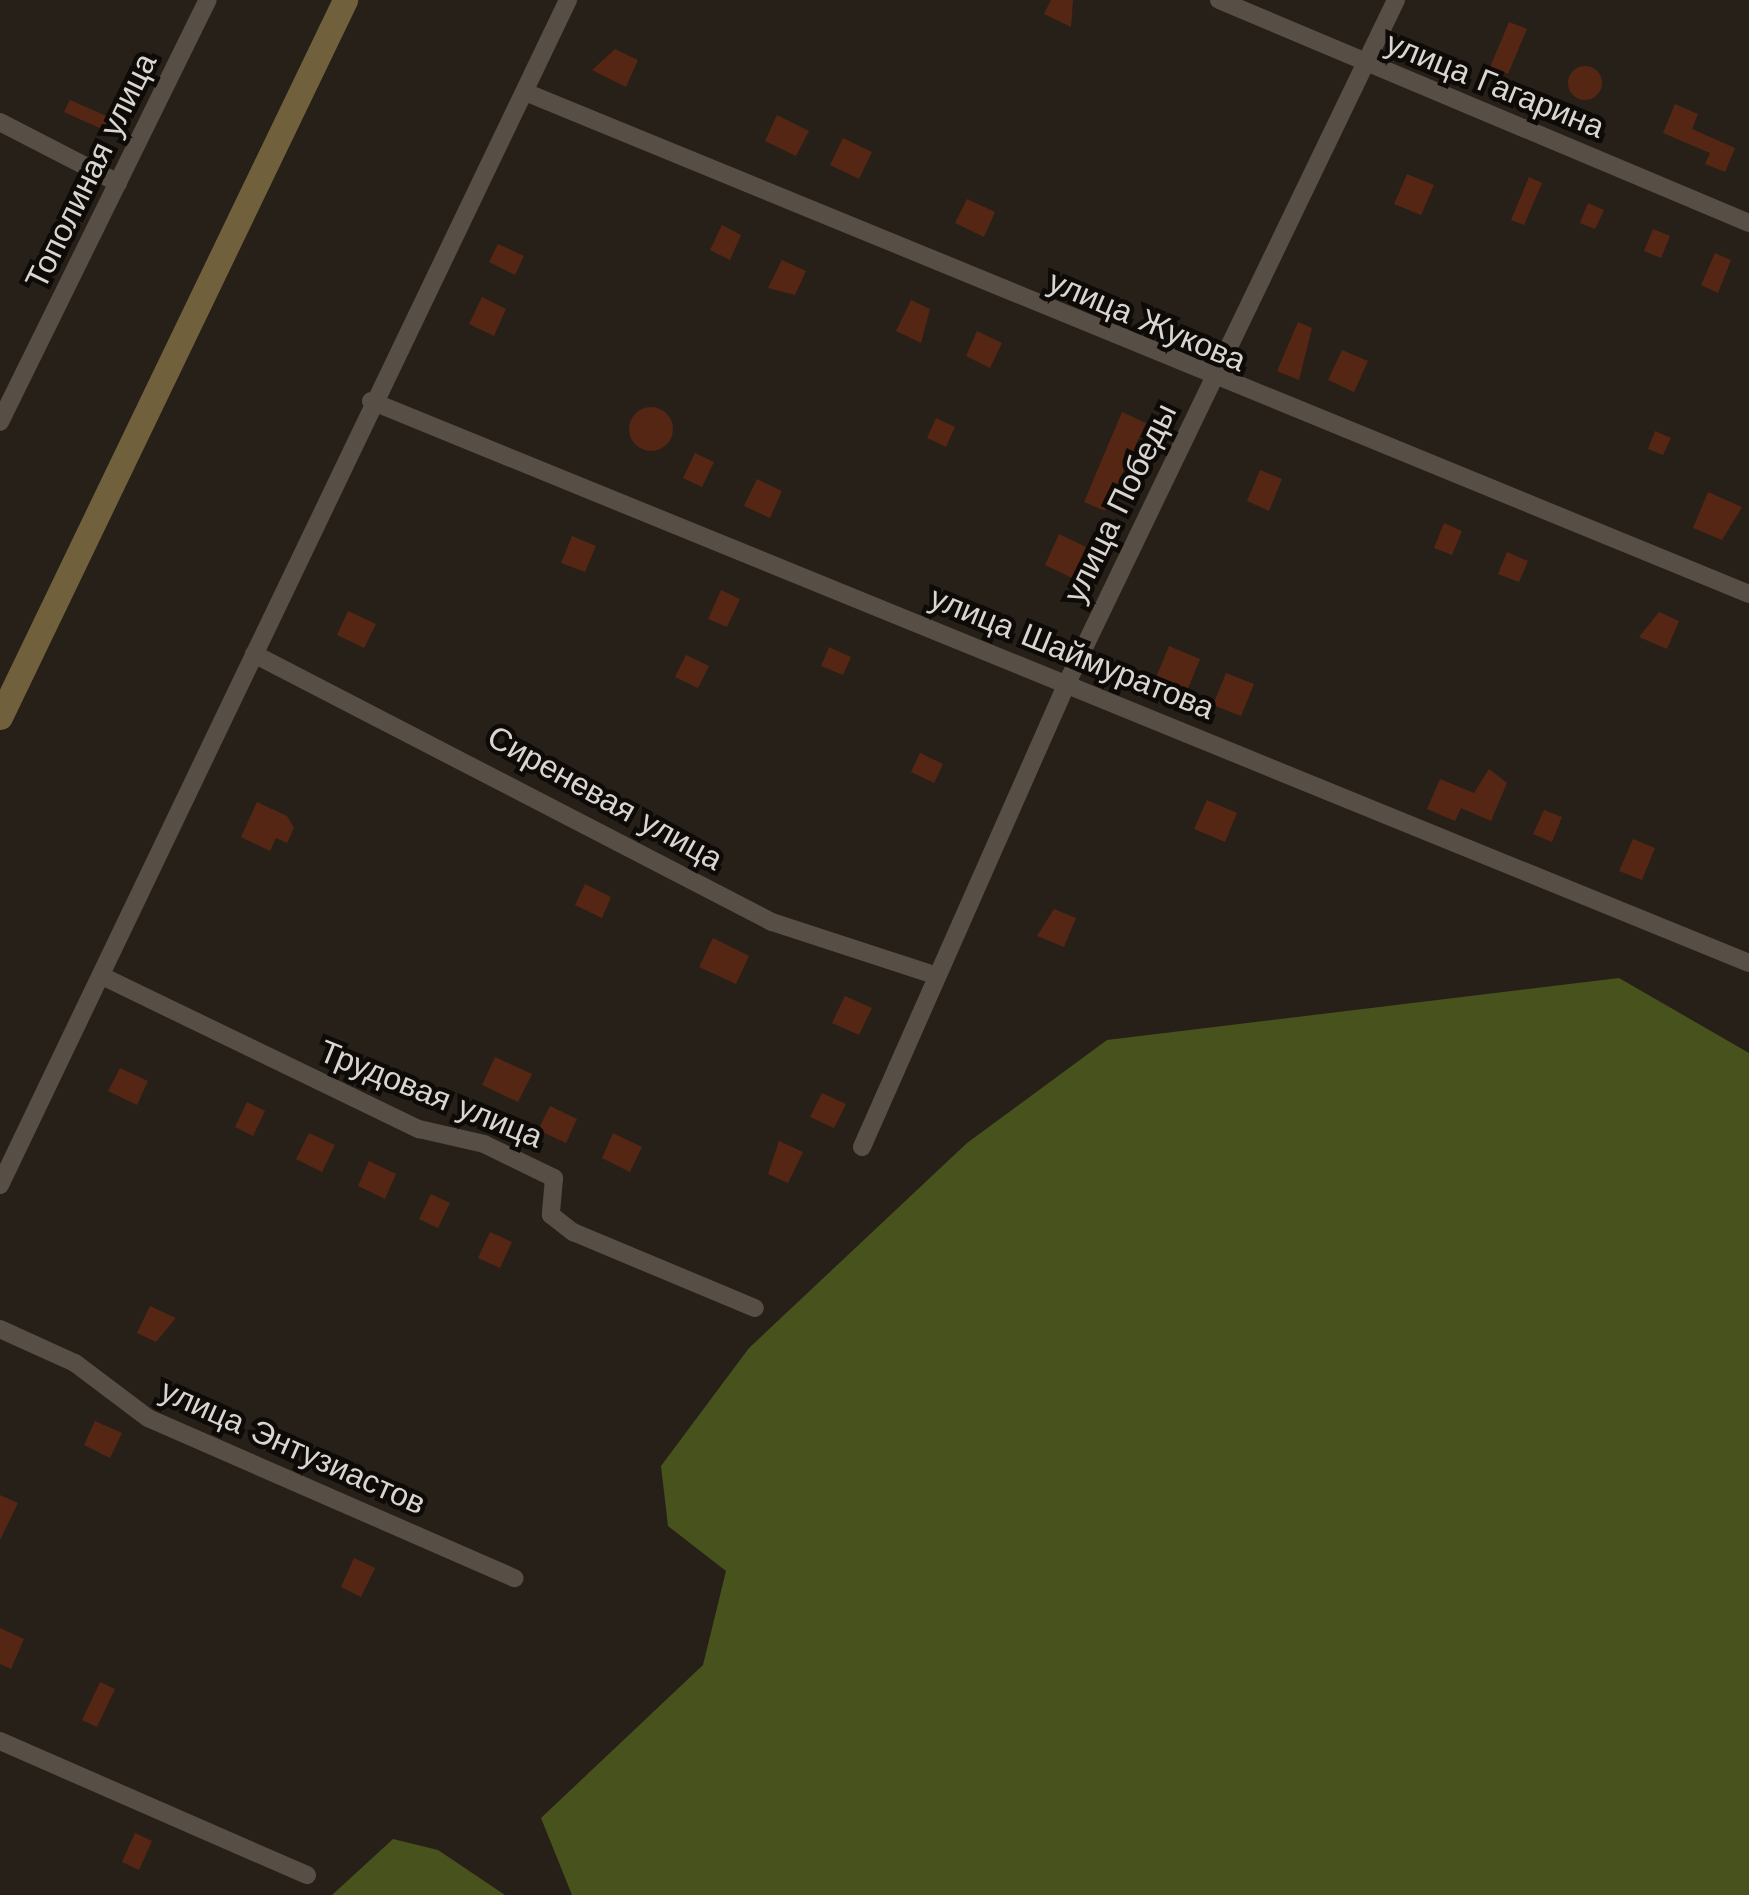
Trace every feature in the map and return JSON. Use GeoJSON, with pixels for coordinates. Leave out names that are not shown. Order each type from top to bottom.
{"type":"FeatureCollection","features":[{"type":"Feature","properties":{"kind":"main road"},"geometry":{"type":"LineString","coordinates":[[0,717],[345,0]]}},
{"type":"Feature","properties":{"kind":"street","name":"Тополиная улица"},"geometry":{"type":"LineString","coordinates":[[0,422],[208,0]]}},
{"type":"Feature","properties":{"kind":"street"},"geometry":{"type":"LineString","coordinates":[[0,1186],[104,978],[371,401],[568,0]]}},
{"type":"Feature","properties":{"kind":"street","name":"улица Гагарина"},"geometry":{"type":"LineString","coordinates":[[1220,0],[1749,222]]}},
{"type":"Feature","properties":{"kind":"street","name":"улица Победы"},"geometry":{"type":"LineString","coordinates":[[862,1147],[1066,682],[1396,0]]}},
{"type":"Feature","properties":{"kind":"street","name":"улица Жукова"},"geometry":{"type":"LineString","coordinates":[[525,92],[1211,381],[1749,594]]}},
{"type":"Feature","properties":{"kind":"street"},"geometry":{"type":"LineString","coordinates":[[0,122],[118,182]]}},
{"type":"Feature","properties":{"kind":"street","name":"улица Шаймуратова"},"geometry":{"type":"LineString","coordinates":[[371,401],[1749,963]]}},
{"type":"Feature","properties":{"kind":"street","name":"Сиреневая улица"},"geometry":{"type":"LineString","coordinates":[[254,654],[772,922],[934,976]]}},
{"type":"Feature","properties":{"kind":"street","name":"Трудовая улица"},"geometry":{"type":"LineString","coordinates":[[104,978],[419,1129],[484,1144],[554,1178],[551,1215],[572,1232],[756,1308]]}},
{"type":"Feature","properties":{"kind":"street","name":"улица Энтузиастов"},"geometry":{"type":"LineString","coordinates":[[0,1330],[75,1363],[148,1418],[515,1578]]}},
{"type":"Feature","properties":{"kind":"street"},"geometry":{"type":"LineString","coordinates":[[0,1741],[307,1875]]}},
{"type":"Feature","properties":{"kind":"green space"},"geometry":{"type":"Polygon","coordinates":[[[1619,978],[1749,1053],[1749,1895],[572,1895],[541,1818],[703,1665],[726,1571],[668,1526],[661,1466],[749,1348],[967,1143],[1107,1040],[1619,978]]]}},
{"type":"Feature","properties":{"kind":"green space"},"geometry":{"type":"Polygon","coordinates":[[[393,1839],[438,1850],[505,1895],[332,1895],[393,1839]]]}},
{"type":"Feature","properties":{"kind":"building"},"geometry":{"type":"Polygon","coordinates":[[[1051,0],[1073,0],[1071,27],[1044,14],[1051,0]]]}},
{"type":"Feature","properties":{"kind":"building"},"geometry":{"type":"Polygon","coordinates":[[[1509,22],[1527,29],[1508,74],[1490,67],[1509,22]]]}},
{"type":"Feature","properties":{"kind":"building"},"geometry":{"type":"Polygon","coordinates":[[[615,49],[638,60],[626,87],[592,70],[615,49]]]}},
{"type":"Feature","properties":{"kind":"building"},"geometry":{"type":"Polygon","coordinates":[[[1585,66],[1597,71],[1602,83],[1597,95],[1585,100],[1573,95],[1568,83],[1573,71],[1585,66]]]}},
{"type":"Feature","properties":{"kind":"building"},"geometry":{"type":"Polygon","coordinates":[[[70,100],[120,122],[115,135],[64,112],[70,100]]]}},
{"type":"Feature","properties":{"kind":"building"},"geometry":{"type":"Polygon","coordinates":[[[1675,104],[1698,114],[1692,129],[1735,148],[1725,172],[1705,164],[1710,153],[1663,133],[1675,104]]]}},
{"type":"Feature","properties":{"kind":"building"},"geometry":{"type":"Polygon","coordinates":[[[777,115],[809,131],[796,156],[765,141],[777,115]]]}},
{"type":"Feature","properties":{"kind":"building"},"geometry":{"type":"Polygon","coordinates":[[[843,138],[872,152],[859,179],[830,165],[843,138]]]}},
{"type":"Feature","properties":{"kind":"building"},"geometry":{"type":"Polygon","coordinates":[[[1407,174],[1434,185],[1421,215],[1394,204],[1407,174]]]}},
{"type":"Feature","properties":{"kind":"building"},"geometry":{"type":"Polygon","coordinates":[[[1529,177],[1542,183],[1524,225],[1511,220],[1529,177]]]}},
{"type":"Feature","properties":{"kind":"building"},"geometry":{"type":"Polygon","coordinates":[[[967,199],[995,212],[984,237],[955,223],[967,199]]]}},
{"type":"Feature","properties":{"kind":"building"},"geometry":{"type":"Polygon","coordinates":[[[1588,203],[1604,210],[1595,229],[1580,223],[1588,203]]]}},
{"type":"Feature","properties":{"kind":"building"},"geometry":{"type":"Polygon","coordinates":[[[722,225],[741,235],[730,260],[710,250],[722,225]]]}},
{"type":"Feature","properties":{"kind":"building"},"geometry":{"type":"Polygon","coordinates":[[[1653,229],[1670,236],[1661,258],[1644,251],[1653,229]]]}},
{"type":"Feature","properties":{"kind":"building"},"geometry":{"type":"Polygon","coordinates":[[[498,244],[524,256],[515,275],[489,262],[498,244]]]}},
{"type":"Feature","properties":{"kind":"building"},"geometry":{"type":"Polygon","coordinates":[[[1715,253],[1731,260],[1718,293],[1701,285],[1715,253]]]}},
{"type":"Feature","properties":{"kind":"building"},"geometry":{"type":"Polygon","coordinates":[[[782,260],[806,271],[795,295],[768,288],[782,260]]]}},
{"type":"Feature","properties":{"kind":"building"},"geometry":{"type":"Polygon","coordinates":[[[482,297],[506,309],[494,336],[469,324],[482,297]]]}},
{"type":"Feature","properties":{"kind":"building"},"geometry":{"type":"Polygon","coordinates":[[[911,300],[930,309],[921,343],[896,331],[911,300]]]}},
{"type":"Feature","properties":{"kind":"building"},"geometry":{"type":"Polygon","coordinates":[[[1298,322],[1312,328],[1299,380],[1277,371],[1298,322]]]}},
{"type":"Feature","properties":{"kind":"building"},"geometry":{"type":"Polygon","coordinates":[[[977,331],[1002,343],[990,368],[966,356],[977,331]]]}},
{"type":"Feature","properties":{"kind":"building"},"geometry":{"type":"Polygon","coordinates":[[[1342,350],[1368,361],[1354,392],[1328,380],[1342,350]]]}},
{"type":"Feature","properties":{"kind":"building"},"geometry":{"type":"Polygon","coordinates":[[[651,407],[666,414],[673,429],[666,444],[651,451],[636,444],[629,429],[636,414],[651,407]]]}},
{"type":"Feature","properties":{"kind":"building"},"geometry":{"type":"Polygon","coordinates":[[[1122,412],[1146,423],[1105,511],[1084,502],[1122,412]]]}},
{"type":"Feature","properties":{"kind":"building"},"geometry":{"type":"Polygon","coordinates":[[[936,418],[955,427],[946,447],[927,438],[936,418]]]}},
{"type":"Feature","properties":{"kind":"building"},"geometry":{"type":"Polygon","coordinates":[[[1655,431],[1671,438],[1663,455],[1648,449],[1655,431]]]}},
{"type":"Feature","properties":{"kind":"building"},"geometry":{"type":"Polygon","coordinates":[[[695,453],[714,462],[702,487],[683,478],[695,453]]]}},
{"type":"Feature","properties":{"kind":"building"},"geometry":{"type":"Polygon","coordinates":[[[1260,470],[1282,479],[1269,511],[1247,501],[1260,470]]]}},
{"type":"Feature","properties":{"kind":"building"},"geometry":{"type":"Polygon","coordinates":[[[757,479],[782,491],[770,518],[744,506],[757,479]]]}},
{"type":"Feature","properties":{"kind":"building"},"geometry":{"type":"Polygon","coordinates":[[[1708,492],[1742,507],[1722,540],[1693,528],[1708,492]]]}},
{"type":"Feature","properties":{"kind":"building"},"geometry":{"type":"Polygon","coordinates":[[[1444,523],[1462,531],[1452,555],[1434,548],[1444,523]]]}},
{"type":"Feature","properties":{"kind":"building"},"geometry":{"type":"Polygon","coordinates":[[[1059,534],[1086,547],[1072,578],[1045,565],[1059,534]]]}},
{"type":"Feature","properties":{"kind":"building"},"geometry":{"type":"Polygon","coordinates":[[[572,536],[596,546],[585,572],[561,563],[572,536]]]}},
{"type":"Feature","properties":{"kind":"building"},"geometry":{"type":"Polygon","coordinates":[[[1507,552],[1528,561],[1519,582],[1498,574],[1507,552]]]}},
{"type":"Feature","properties":{"kind":"building"},"geometry":{"type":"Polygon","coordinates":[[[721,590],[740,599],[727,627],[708,619],[721,590]]]}},
{"type":"Feature","properties":{"kind":"building"},"geometry":{"type":"Polygon","coordinates":[[[348,611],[376,624],[364,648],[337,635],[348,611]]]}},
{"type":"Feature","properties":{"kind":"building"},"geometry":{"type":"Polygon","coordinates":[[[1659,612],[1679,621],[1667,649],[1639,637],[1659,612]]]}},
{"type":"Feature","properties":{"kind":"building"},"geometry":{"type":"Polygon","coordinates":[[[1169,646],[1200,659],[1183,701],[1152,687],[1169,646]]]}},
{"type":"Feature","properties":{"kind":"building"},"geometry":{"type":"Polygon","coordinates":[[[829,647],[851,657],[843,675],[821,666],[829,647]]]}},
{"type":"Feature","properties":{"kind":"building"},"geometry":{"type":"Polygon","coordinates":[[[686,655],[709,666],[698,688],[675,677],[686,655]]]}},
{"type":"Feature","properties":{"kind":"building"},"geometry":{"type":"Polygon","coordinates":[[[1226,673],[1254,684],[1241,716],[1213,705],[1226,673]]]}},
{"type":"Feature","properties":{"kind":"building"},"geometry":{"type":"Polygon","coordinates":[[[920,753],[943,764],[934,783],[911,772],[920,753]]]}},
{"type":"Feature","properties":{"kind":"building"},"geometry":{"type":"Polygon","coordinates":[[[1489,769],[1507,783],[1491,821],[1461,808],[1455,821],[1427,809],[1440,779],[1474,793],[1489,769]]]}},
{"type":"Feature","properties":{"kind":"building"},"geometry":{"type":"Polygon","coordinates":[[[1207,800],[1237,813],[1225,842],[1194,829],[1207,800]]]}},
{"type":"Feature","properties":{"kind":"building"},"geometry":{"type":"Polygon","coordinates":[[[257,802],[287,816],[294,828],[287,843],[276,838],[270,851],[241,837],[257,802]]]}},
{"type":"Feature","properties":{"kind":"building"},"geometry":{"type":"Polygon","coordinates":[[[1544,810],[1562,817],[1552,842],[1533,834],[1544,810]]]}},
{"type":"Feature","properties":{"kind":"building"},"geometry":{"type":"Polygon","coordinates":[[[1633,839],[1655,848],[1642,880],[1619,871],[1633,839]]]}},
{"type":"Feature","properties":{"kind":"building"},"geometry":{"type":"Polygon","coordinates":[[[585,884],[611,897],[602,918],[575,905],[585,884]]]}},
{"type":"Feature","properties":{"kind":"building"},"geometry":{"type":"Polygon","coordinates":[[[1054,909],[1076,918],[1064,947],[1037,936],[1054,909]]]}},
{"type":"Feature","properties":{"kind":"building"},"geometry":{"type":"Polygon","coordinates":[[[713,938],[749,956],[736,984],[699,967],[713,938]]]}},
{"type":"Feature","properties":{"kind":"building"},"geometry":{"type":"Polygon","coordinates":[[[845,996],[872,1008],[859,1035],[832,1023],[845,996]]]}},
{"type":"Feature","properties":{"kind":"building"},"geometry":{"type":"Polygon","coordinates":[[[495,1057],[532,1074],[518,1102],[482,1085],[495,1057]]]}},
{"type":"Feature","properties":{"kind":"building"},"geometry":{"type":"Polygon","coordinates":[[[120,1068],[148,1081],[137,1105],[108,1091],[120,1068]]]}},
{"type":"Feature","properties":{"kind":"building"},"geometry":{"type":"Polygon","coordinates":[[[822,1093],[846,1104],[834,1128],[810,1117],[822,1093]]]}},
{"type":"Feature","properties":{"kind":"building"},"geometry":{"type":"Polygon","coordinates":[[[247,1102],[265,1111],[253,1136],[235,1127],[247,1102]]]}},
{"type":"Feature","properties":{"kind":"building"},"geometry":{"type":"Polygon","coordinates":[[[550,1106],[577,1119],[566,1143],[538,1130],[550,1106]]]}},
{"type":"Feature","properties":{"kind":"building"},"geometry":{"type":"Polygon","coordinates":[[[309,1133],[335,1145],[322,1172],[296,1159],[309,1133]]]}},
{"type":"Feature","properties":{"kind":"building"},"geometry":{"type":"Polygon","coordinates":[[[613,1133],[642,1147],[630,1172],[602,1158],[613,1133]]]}},
{"type":"Feature","properties":{"kind":"building"},"geometry":{"type":"Polygon","coordinates":[[[779,1141],[803,1152],[788,1183],[768,1174],[779,1141]]]}},
{"type":"Feature","properties":{"kind":"building"},"geometry":{"type":"Polygon","coordinates":[[[369,1161],[396,1174],[385,1199],[358,1186],[369,1161]]]}},
{"type":"Feature","properties":{"kind":"building"},"geometry":{"type":"Polygon","coordinates":[[[431,1194],[450,1203],[438,1228],[419,1219],[431,1194]]]}},
{"type":"Feature","properties":{"kind":"building"},"geometry":{"type":"Polygon","coordinates":[[[490,1232],[512,1242],[500,1268],[478,1258],[490,1232]]]}},
{"type":"Feature","properties":{"kind":"building"},"geometry":{"type":"Polygon","coordinates":[[[150,1306],[176,1318],[156,1342],[137,1333],[150,1306]]]}},
{"type":"Feature","properties":{"kind":"building"},"geometry":{"type":"Polygon","coordinates":[[[95,1421],[122,1433],[110,1458],[84,1445],[95,1421]]]}},
{"type":"Feature","properties":{"kind":"building"},"geometry":{"type":"Polygon","coordinates":[[[0,1495],[18,1503],[0,1540],[0,1495]]]}},
{"type":"Feature","properties":{"kind":"building"},"geometry":{"type":"Polygon","coordinates":[[[354,1558],[375,1568],[361,1597],[341,1587],[354,1558]]]}},
{"type":"Feature","properties":{"kind":"building"},"geometry":{"type":"Polygon","coordinates":[[[0,1628],[24,1639],[11,1669],[0,1664],[0,1628]]]}},
{"type":"Feature","properties":{"kind":"building"},"geometry":{"type":"Polygon","coordinates":[[[100,1682],[115,1689],[97,1727],[82,1720],[100,1682]]]}},
{"type":"Feature","properties":{"kind":"building"},"geometry":{"type":"Polygon","coordinates":[[[135,1833],[152,1841],[139,1870],[122,1862],[135,1833]]]}}]}
